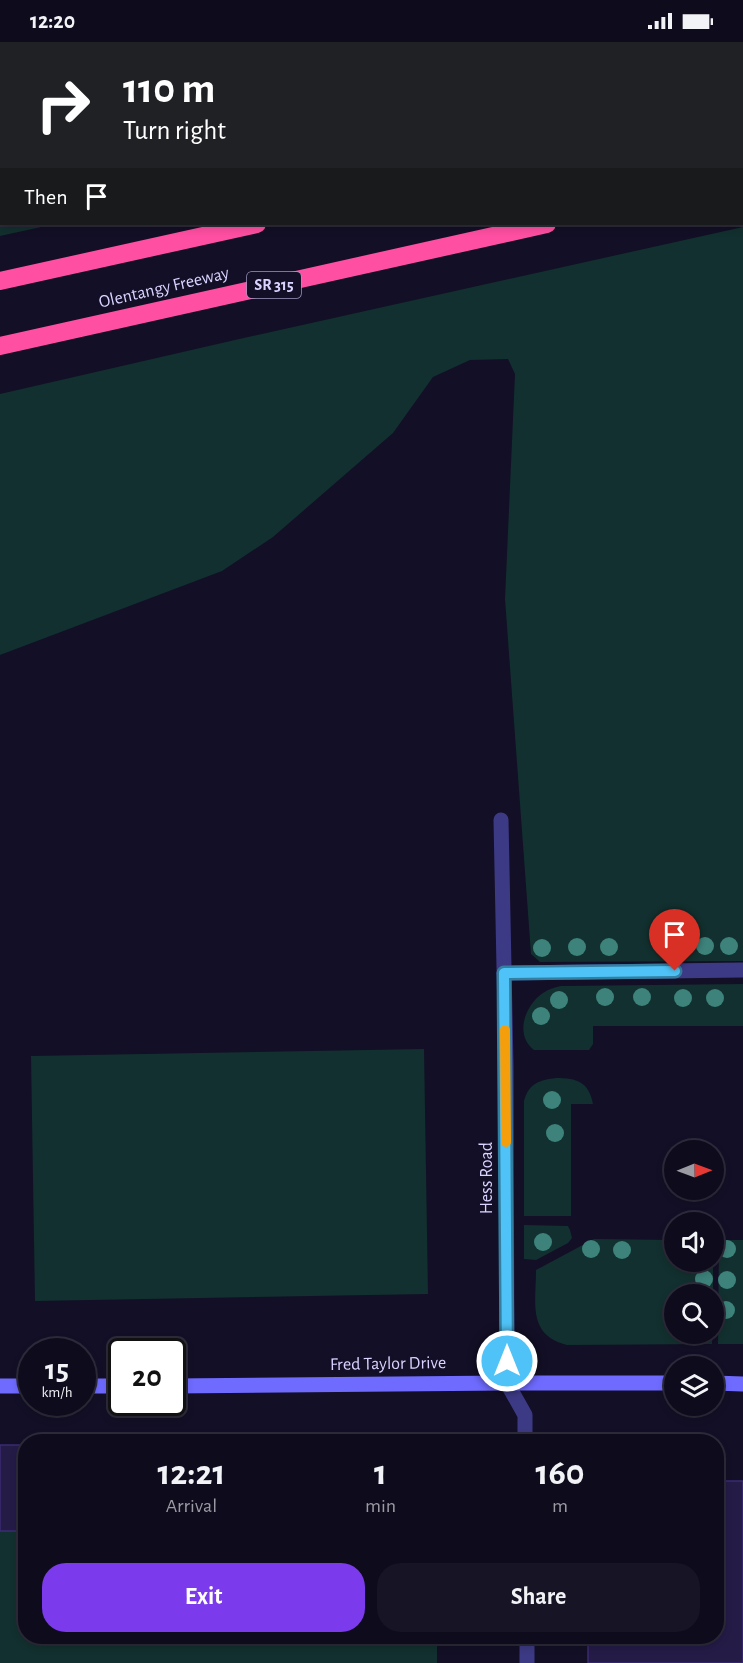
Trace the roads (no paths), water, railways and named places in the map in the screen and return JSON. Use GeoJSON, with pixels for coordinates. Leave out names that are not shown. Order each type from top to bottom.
{"type":"FeatureCollection","features":[{"type":"Feature","properties":{"kind":"highway"},"geometry":{"type":"LineString","coordinates":[[0,281],[252,225]]}},
{"type":"Feature","properties":{"kind":"highway","name":"Olentangy Freeway"},"geometry":{"type":"LineString","coordinates":[[0,346],[543,225]]}},
{"type":"Feature","properties":{"kind":"street","name":"Hess Road"},"geometry":{"type":"LineString","coordinates":[[501,820],[507,1383]]}},
{"type":"Feature","properties":{"kind":"street"},"geometry":{"type":"LineString","coordinates":[[504,973],[743,970]]}},
{"type":"Feature","properties":{"kind":"street"},"geometry":{"type":"LineString","coordinates":[[507,1383],[525,1415],[525,1434]]}},
{"type":"Feature","properties":{"kind":"street","name":"Fred Taylor Drive"},"geometry":{"type":"LineString","coordinates":[[186,1386],[664,1383]]}},
{"type":"Feature","properties":{"kind":"street"},"geometry":{"type":"LineString","coordinates":[[724,1383],[743,1384]]}},
{"type":"Feature","properties":{"kind":"street"},"geometry":{"type":"LineString","coordinates":[[0,1386],[18,1386]]}},
{"type":"Feature","properties":{"kind":"street"},"geometry":{"type":"LineString","coordinates":[[527,1644],[527,1663]]}}]}
